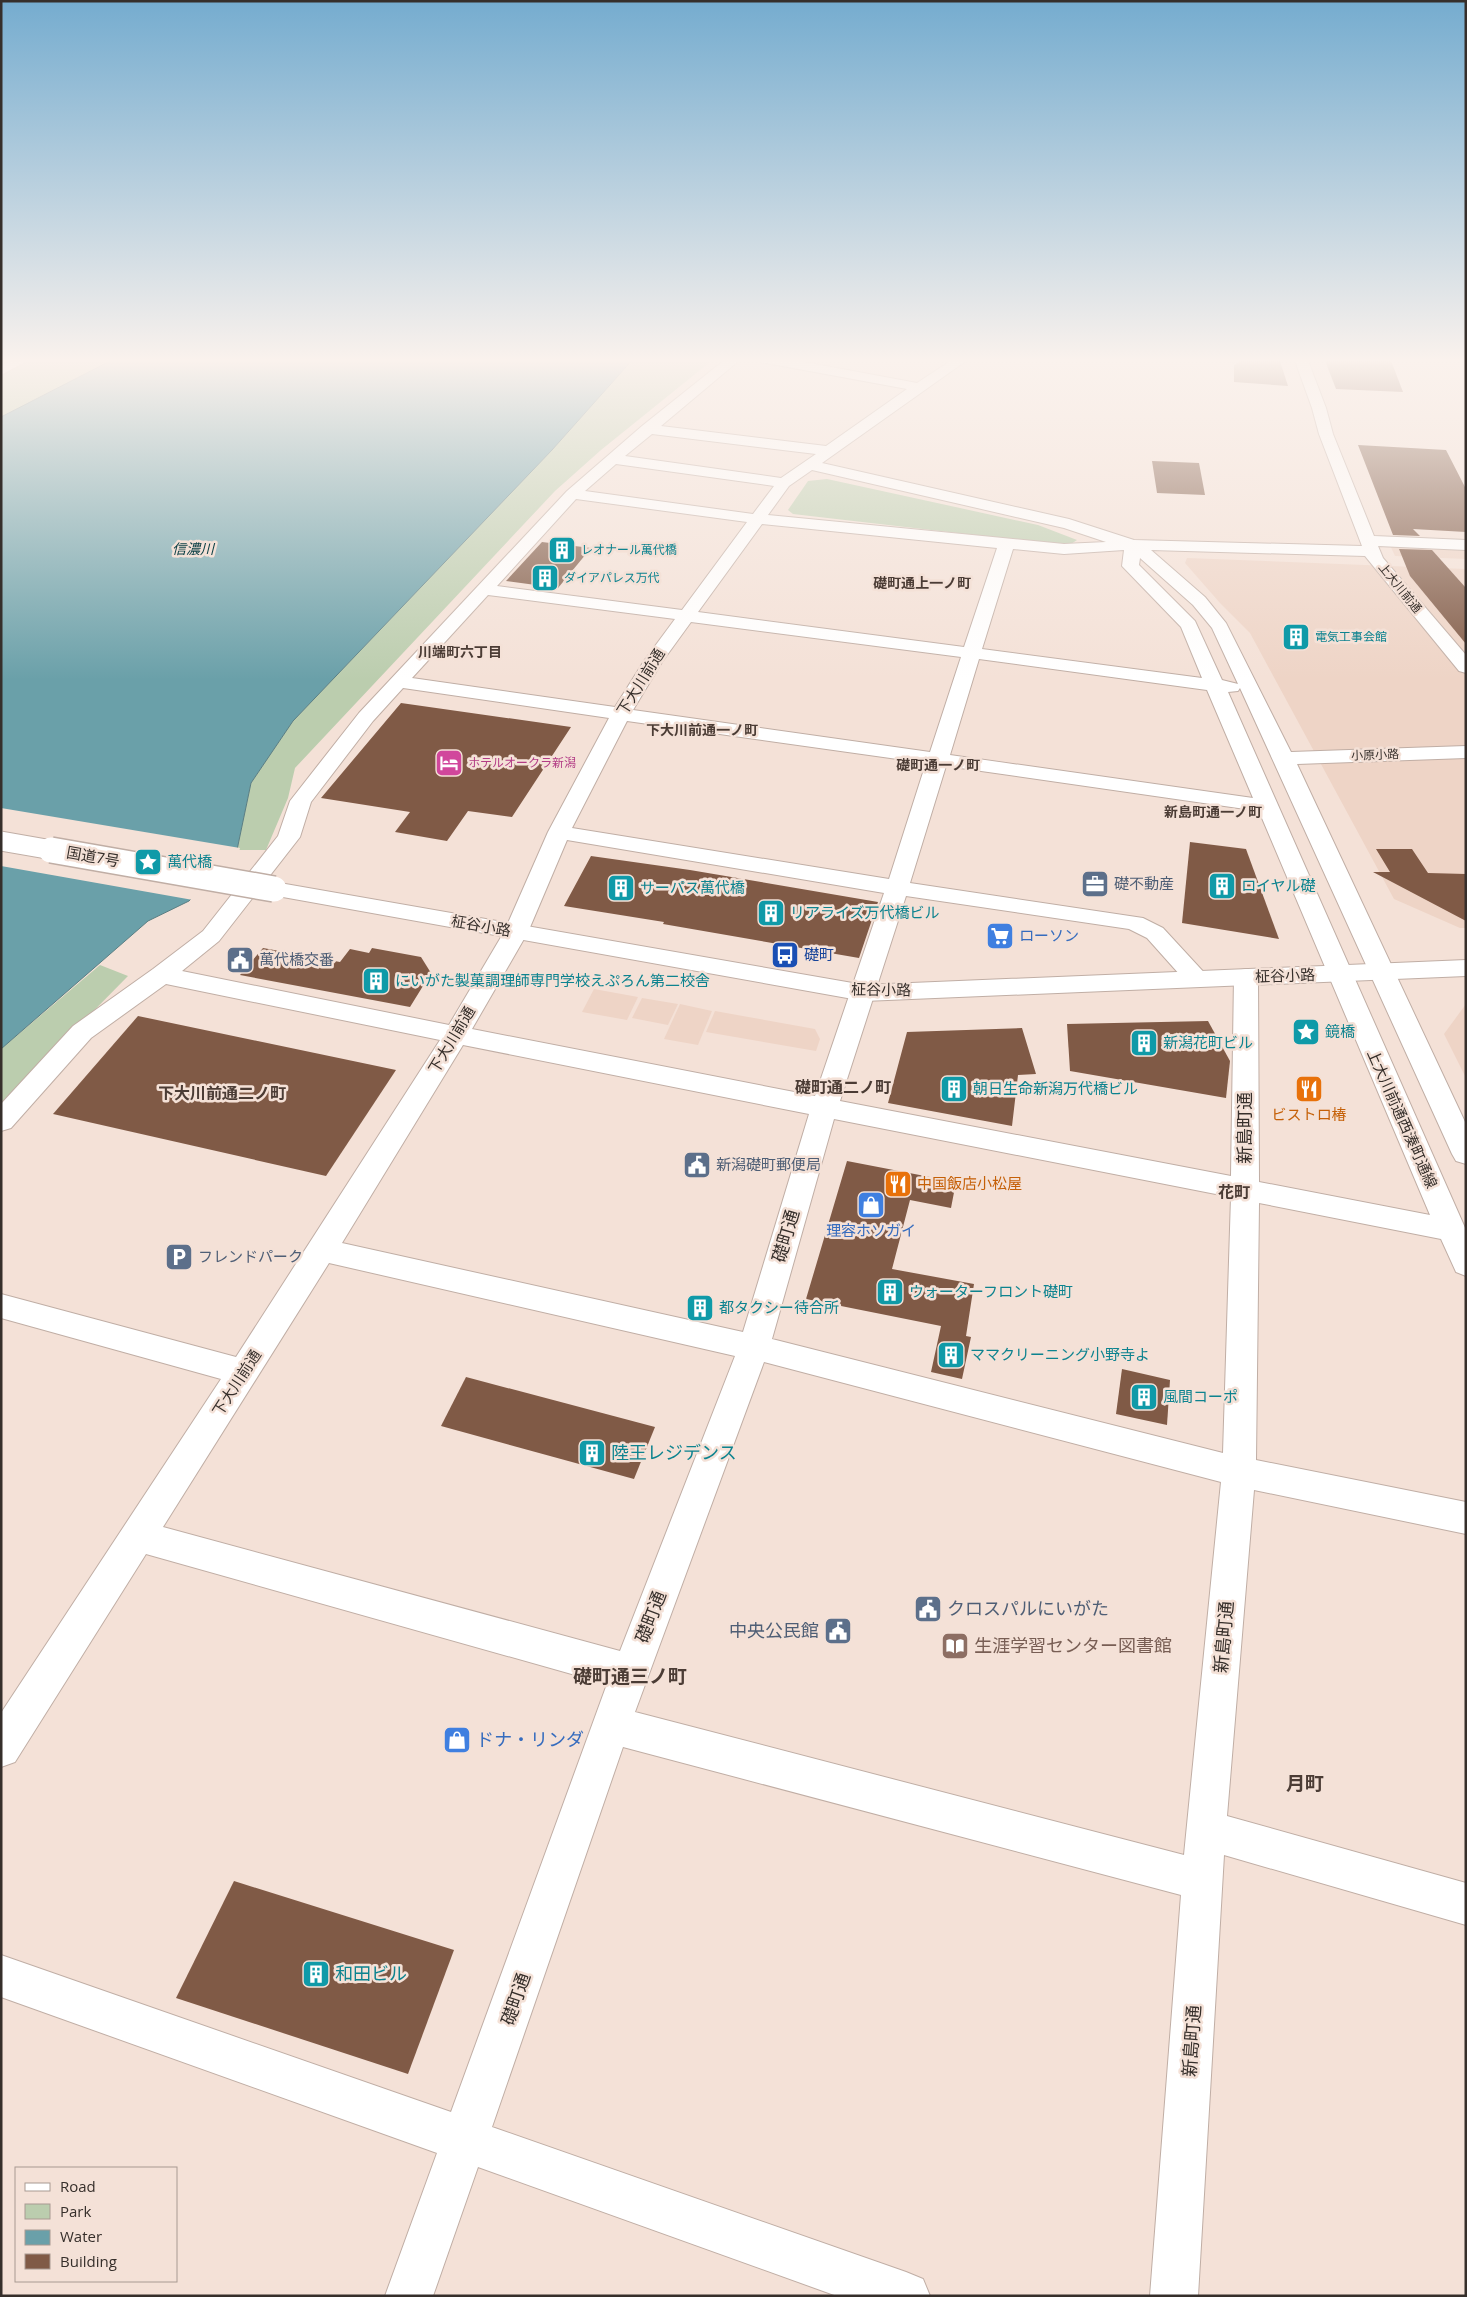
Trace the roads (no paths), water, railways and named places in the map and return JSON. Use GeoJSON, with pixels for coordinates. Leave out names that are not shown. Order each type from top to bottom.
{"type":"FeatureCollection","features":[{"type":"Feature","properties":{"kind":"main road"},"geometry":{"type":"LineString","coordinates":[[1,1121],[82,1032],[162,975],[211,936],[289,837],[301,802],[366,716],[572,494],[605,465]]}},
{"type":"Feature","properties":{"kind":"main road"},"geometry":{"type":"LineString","coordinates":[[656,465],[784,483]]}},
{"type":"Feature","properties":{"kind":"main road","name":"下大川前通"},"geometry":{"type":"LineString","coordinates":[[1,1748],[322,1250],[456,1035],[516,932],[559,832],[621,714],[653,662],[784,483],[810,465]]}},
{"type":"Feature","properties":{"kind":"main road"},"geometry":{"type":"LineString","coordinates":[[811,465],[1070,524],[1133,545],[1159,564],[1199,601],[1220,627],[1284,758],[1466,1154]]}},
{"type":"Feature","properties":{"kind":"main road","name":"上大川前通"},"geometry":{"type":"LineString","coordinates":[[1339,465],[1373,550],[1466,667]]}},
{"type":"Feature","properties":{"kind":"main road"},"geometry":{"type":"LineString","coordinates":[[572,494],[756,519],[1064,549],[1133,545],[1373,550],[1466,545]]}},
{"type":"Feature","properties":{"kind":"main road","name":"礎町通"},"geometry":{"type":"LineString","coordinates":[[409,2296],[466,2141],[630,1672],[754,1347],[824,1108],[864,993],[1006,544]]}},
{"type":"Feature","properties":{"kind":"main road","name":"上大川前通西湊町通線"},"geometry":{"type":"LineString","coordinates":[[1133,545],[1130,566],[1189,625],[1217,686],[1338,974],[1466,1264]]}},
{"type":"Feature","properties":{"kind":"main road"},"geometry":{"type":"LineString","coordinates":[[1373,550],[1394,559]]}},
{"type":"Feature","properties":{"kind":"main road"},"geometry":{"type":"LineString","coordinates":[[483,589],[1217,686],[1250,688]]}},
{"type":"Feature","properties":{"kind":"main road"},"geometry":{"type":"LineString","coordinates":[[398,682],[1267,806]]}},
{"type":"Feature","properties":{"kind":"main road","name":"小原小路"},"geometry":{"type":"LineString","coordinates":[[1284,758],[1466,752]]}},
{"type":"Feature","properties":{"kind":"main road"},"geometry":{"type":"LineString","coordinates":[[559,832],[897,888],[1135,923],[1155,933],[1198,979]]}},
{"type":"Feature","properties":{"kind":"main road","name":"国道7号"},"geometry":{"type":"LineString","coordinates":[[1,840],[274,889]]}},
{"type":"Feature","properties":{"kind":"main road","name":"柾谷小路"},"geometry":{"type":"LineString","coordinates":[[274,889],[864,993],[1466,968]]}},
{"type":"Feature","properties":{"kind":"main road"},"geometry":{"type":"LineString","coordinates":[[162,975],[824,1108],[1451,1230]]}},
{"type":"Feature","properties":{"kind":"main road","name":"新島町通"},"geometry":{"type":"LineString","coordinates":[[1174,2296],[1206,1830],[1239,1472],[1245,1190],[1246,977]]}},
{"type":"Feature","properties":{"kind":"main road"},"geometry":{"type":"LineString","coordinates":[[322,1250],[754,1347],[1239,1472],[1466,1518]]}},
{"type":"Feature","properties":{"kind":"main road"},"geometry":{"type":"LineString","coordinates":[[1,1306],[243,1372]]}},
{"type":"Feature","properties":{"kind":"main road"},"geometry":{"type":"LineString","coordinates":[[138,1536],[630,1672]]}},
{"type":"Feature","properties":{"kind":"main road"},"geometry":{"type":"LineString","coordinates":[[612,1725],[1203,1880]]}},
{"type":"Feature","properties":{"kind":"main road"},"geometry":{"type":"LineString","coordinates":[[1206,1830],[1466,1904]]}},
{"type":"Feature","properties":{"kind":"main road"},"geometry":{"type":"LineString","coordinates":[[1,1976],[906,2296]]}},
{"type":"Feature","properties":{"kind":"water","name":"信濃川"},"geometry":{"type":"Polygon","coordinates":[[[1,465],[537,465],[293,721],[251,783],[237,850],[189,901],[148,921],[1,1049],[1,465]]]}},
{"type":"Feature","properties":{"kind":"place","name":"レオナール萬代橋"},"geometry":{"type":"Point","coordinates":[562,550]}},
{"type":"Feature","properties":{"kind":"place","name":"ダイアパレス万代"},"geometry":{"type":"Point","coordinates":[545,578]}},
{"type":"Feature","properties":{"kind":"place","name":"電気工事会館"},"geometry":{"type":"Point","coordinates":[1296,637]}},
{"type":"Feature","properties":{"kind":"place","name":"ホテルオークラ新潟"},"geometry":{"type":"Point","coordinates":[449,763]}},
{"type":"Feature","properties":{"kind":"place","name":"萬代橋"},"geometry":{"type":"Point","coordinates":[148,862]}},
{"type":"Feature","properties":{"kind":"place","name":"礎不動産"},"geometry":{"type":"Point","coordinates":[1095,884]}},
{"type":"Feature","properties":{"kind":"place","name":"ロイヤル礎"},"geometry":{"type":"Point","coordinates":[1222,886]}},
{"type":"Feature","properties":{"kind":"place","name":"サーパス萬代橋"},"geometry":{"type":"Point","coordinates":[621,888]}},
{"type":"Feature","properties":{"kind":"place","name":"リアライズ万代橋ビル"},"geometry":{"type":"Point","coordinates":[771,913]}},
{"type":"Feature","properties":{"kind":"place","name":"ローソン"},"geometry":{"type":"Point","coordinates":[1000,936]}},
{"type":"Feature","properties":{"kind":"place","name":"礎町"},"geometry":{"type":"Point","coordinates":[785,955]}},
{"type":"Feature","properties":{"kind":"place","name":"萬代橋交番"},"geometry":{"type":"Point","coordinates":[240,960]}},
{"type":"Feature","properties":{"kind":"place","name":"にいがた製菓調理師専門学校えぷろん第二校舎"},"geometry":{"type":"Point","coordinates":[376,981]}},
{"type":"Feature","properties":{"kind":"place","name":"鏡橋"},"geometry":{"type":"Point","coordinates":[1306,1032]}},
{"type":"Feature","properties":{"kind":"place","name":"新潟花町ビル"},"geometry":{"type":"Point","coordinates":[1144,1043]}},
{"type":"Feature","properties":{"kind":"place","name":"朝日生命新潟万代橋ビル"},"geometry":{"type":"Point","coordinates":[954,1089]}},
{"type":"Feature","properties":{"kind":"place","name":"ビストロ椿"},"geometry":{"type":"Point","coordinates":[1309,1089]}},
{"type":"Feature","properties":{"kind":"place","name":"新潟礎町郵便局"},"geometry":{"type":"Point","coordinates":[697,1165]}},
{"type":"Feature","properties":{"kind":"place","name":"中国飯店小松屋"},"geometry":{"type":"Point","coordinates":[898,1184]}},
{"type":"Feature","properties":{"kind":"place","name":"理容ホソガイ"},"geometry":{"type":"Point","coordinates":[871,1205]}},
{"type":"Feature","properties":{"kind":"place","name":"フレンドパーク"},"geometry":{"type":"Point","coordinates":[179,1257]}},
{"type":"Feature","properties":{"kind":"place","name":"ウォーターフロント礎町"},"geometry":{"type":"Point","coordinates":[890,1292]}},
{"type":"Feature","properties":{"kind":"place","name":"都タクシー待合所"},"geometry":{"type":"Point","coordinates":[700,1308]}},
{"type":"Feature","properties":{"kind":"place","name":"ママクリーニング小野寺よ"},"geometry":{"type":"Point","coordinates":[951,1355]}},
{"type":"Feature","properties":{"kind":"place","name":"風間コーポ"},"geometry":{"type":"Point","coordinates":[1144,1397]}},
{"type":"Feature","properties":{"kind":"place","name":"陸王レジデンス"},"geometry":{"type":"Point","coordinates":[592,1453]}},
{"type":"Feature","properties":{"kind":"place","name":"クロスパルにいがた"},"geometry":{"type":"Point","coordinates":[928,1609]}},
{"type":"Feature","properties":{"kind":"place","name":"中央公民館"},"geometry":{"type":"Point","coordinates":[838,1631]}},
{"type":"Feature","properties":{"kind":"place","name":"生涯学習センター図書館"},"geometry":{"type":"Point","coordinates":[955,1646]}},
{"type":"Feature","properties":{"kind":"place","name":"ドナ・リンダ"},"geometry":{"type":"Point","coordinates":[457,1740]}},
{"type":"Feature","properties":{"kind":"place","name":"和田ビル"},"geometry":{"type":"Point","coordinates":[316,1974]}},
{"type":"Feature","properties":{"kind":"district","name":"礎町通上一ノ町"},"geometry":{"type":"Point","coordinates":[922,583]}},
{"type":"Feature","properties":{"kind":"district","name":"川端町六丁目"},"geometry":{"type":"Point","coordinates":[460,652]}},
{"type":"Feature","properties":{"kind":"district","name":"下大川前通一ノ町"},"geometry":{"type":"Point","coordinates":[702,730]}},
{"type":"Feature","properties":{"kind":"district","name":"礎町通一ノ町"},"geometry":{"type":"Point","coordinates":[938,765]}},
{"type":"Feature","properties":{"kind":"district","name":"新島町通一ノ町"},"geometry":{"type":"Point","coordinates":[1213,812]}},
{"type":"Feature","properties":{"kind":"district","name":"礎町通二ノ町"},"geometry":{"type":"Point","coordinates":[843,1087]}},
{"type":"Feature","properties":{"kind":"district","name":"下大川前通二ノ町"},"geometry":{"type":"Point","coordinates":[222,1093]}},
{"type":"Feature","properties":{"kind":"district","name":"花町"},"geometry":{"type":"Point","coordinates":[1234,1192]}},
{"type":"Feature","properties":{"kind":"district","name":"礎町通三ノ町"},"geometry":{"type":"Point","coordinates":[630,1676]}},
{"type":"Feature","properties":{"kind":"district","name":"月町"},"geometry":{"type":"Point","coordinates":[1305,1783]}}]}
